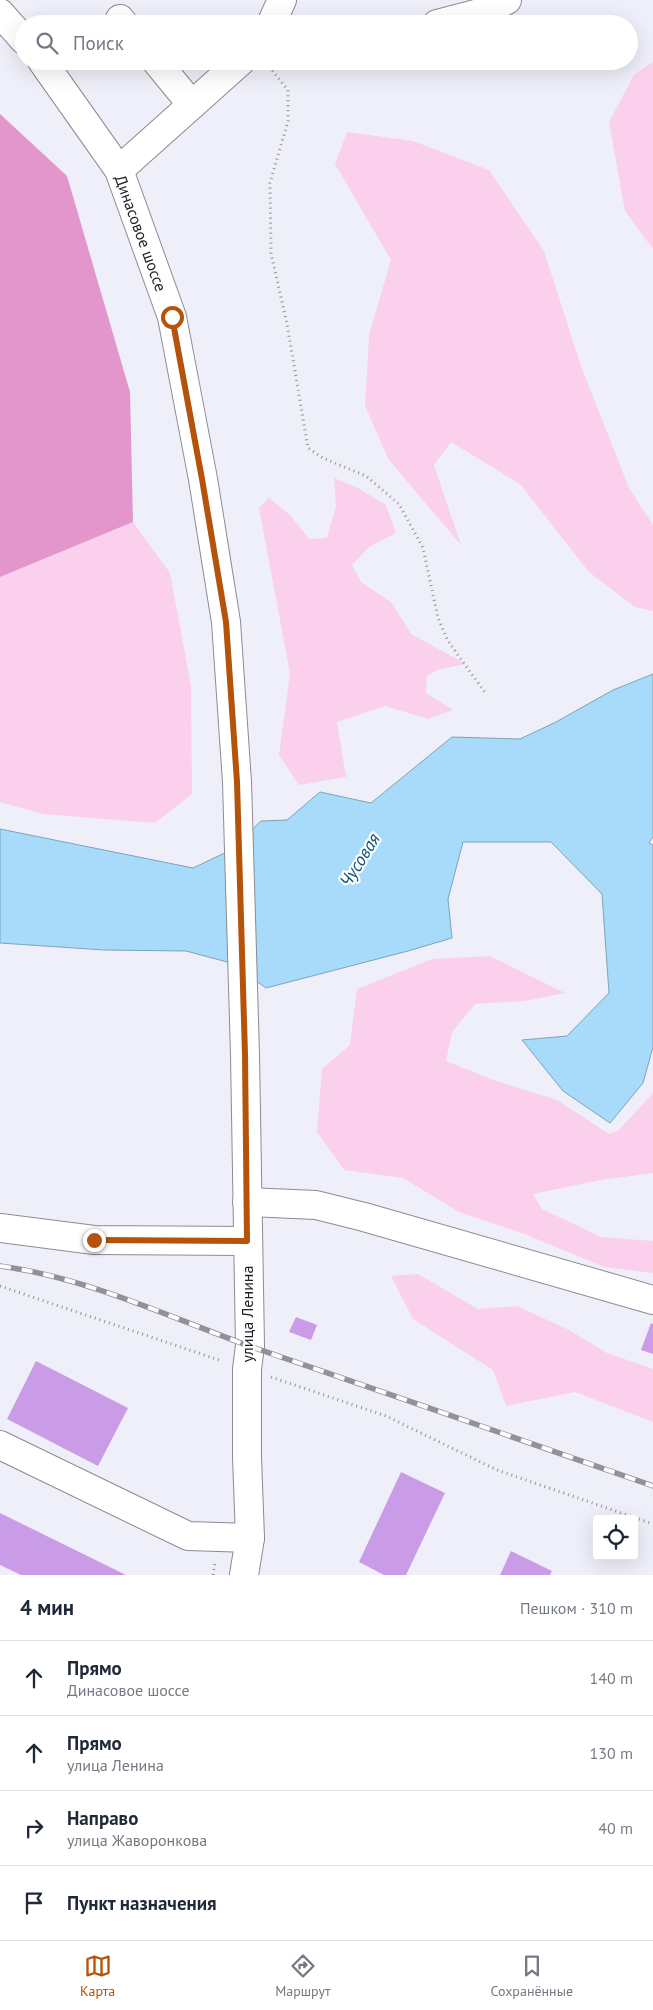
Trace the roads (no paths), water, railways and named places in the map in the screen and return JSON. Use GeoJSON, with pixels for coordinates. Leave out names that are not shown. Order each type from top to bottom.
{"type":"FeatureCollection","features":[{"type":"Feature","properties":{"kind":"street"},"geometry":{"type":"LineString","coordinates":[[275,15],[282,0]]}},
{"type":"Feature","properties":{"kind":"street"},"geometry":{"type":"LineString","coordinates":[[472,15],[483,12],[508,0]]}},
{"type":"Feature","properties":{"kind":"street"},"geometry":{"type":"LineString","coordinates":[[0,13],[15,30]]}},
{"type":"Feature","properties":{"kind":"street","name":"Динасовое шоссе"},"geometry":{"type":"LineString","coordinates":[[48,70],[119,170],[174,326],[226,622],[237,782]]}},
{"type":"Feature","properties":{"kind":"street"},"geometry":{"type":"LineString","coordinates":[[163,70],[192,105]]}},
{"type":"Feature","properties":{"kind":"street"},"geometry":{"type":"LineString","coordinates":[[119,170],[231,70]]}},
{"type":"Feature","properties":{"kind":"street","name":"улица Ленина"},"geometry":{"type":"LineString","coordinates":[[237,782],[245,1055],[250,1346],[247,1369],[247,1457],[250,1538],[245,1574]]}},
{"type":"Feature","properties":{"kind":"street"},"geometry":{"type":"LineString","coordinates":[[247,1202],[316,1205],[653,1300]]}},
{"type":"Feature","properties":{"kind":"street"},"geometry":{"type":"LineString","coordinates":[[0,1228],[94,1240],[247,1241]]}},
{"type":"Feature","properties":{"kind":"street"},"geometry":{"type":"LineString","coordinates":[[0,1445],[188,1536],[250,1538]]}},
{"type":"Feature","properties":{"kind":"water","name":"Чусовая"},"geometry":{"type":"Polygon","coordinates":[[[653,674],[653,837],[649,843],[653,845],[653,1047],[643,1083],[610,1123],[563,1091],[522,1040],[567,1036],[609,993],[602,894],[551,842],[463,842],[448,899],[452,938],[266,988],[231,963],[186,951],[104,950],[0,943],[0,829],[193,868],[229,851],[261,821],[287,820],[320,792],[371,803],[452,737],[520,739],[556,722],[613,690],[653,674]]]}},
{"type":"Feature","properties":{"kind":"railway"},"geometry":{"type":"LineString","coordinates":[[0,1266],[33,1272],[97,1289],[252,1347],[653,1486]]}}]}
